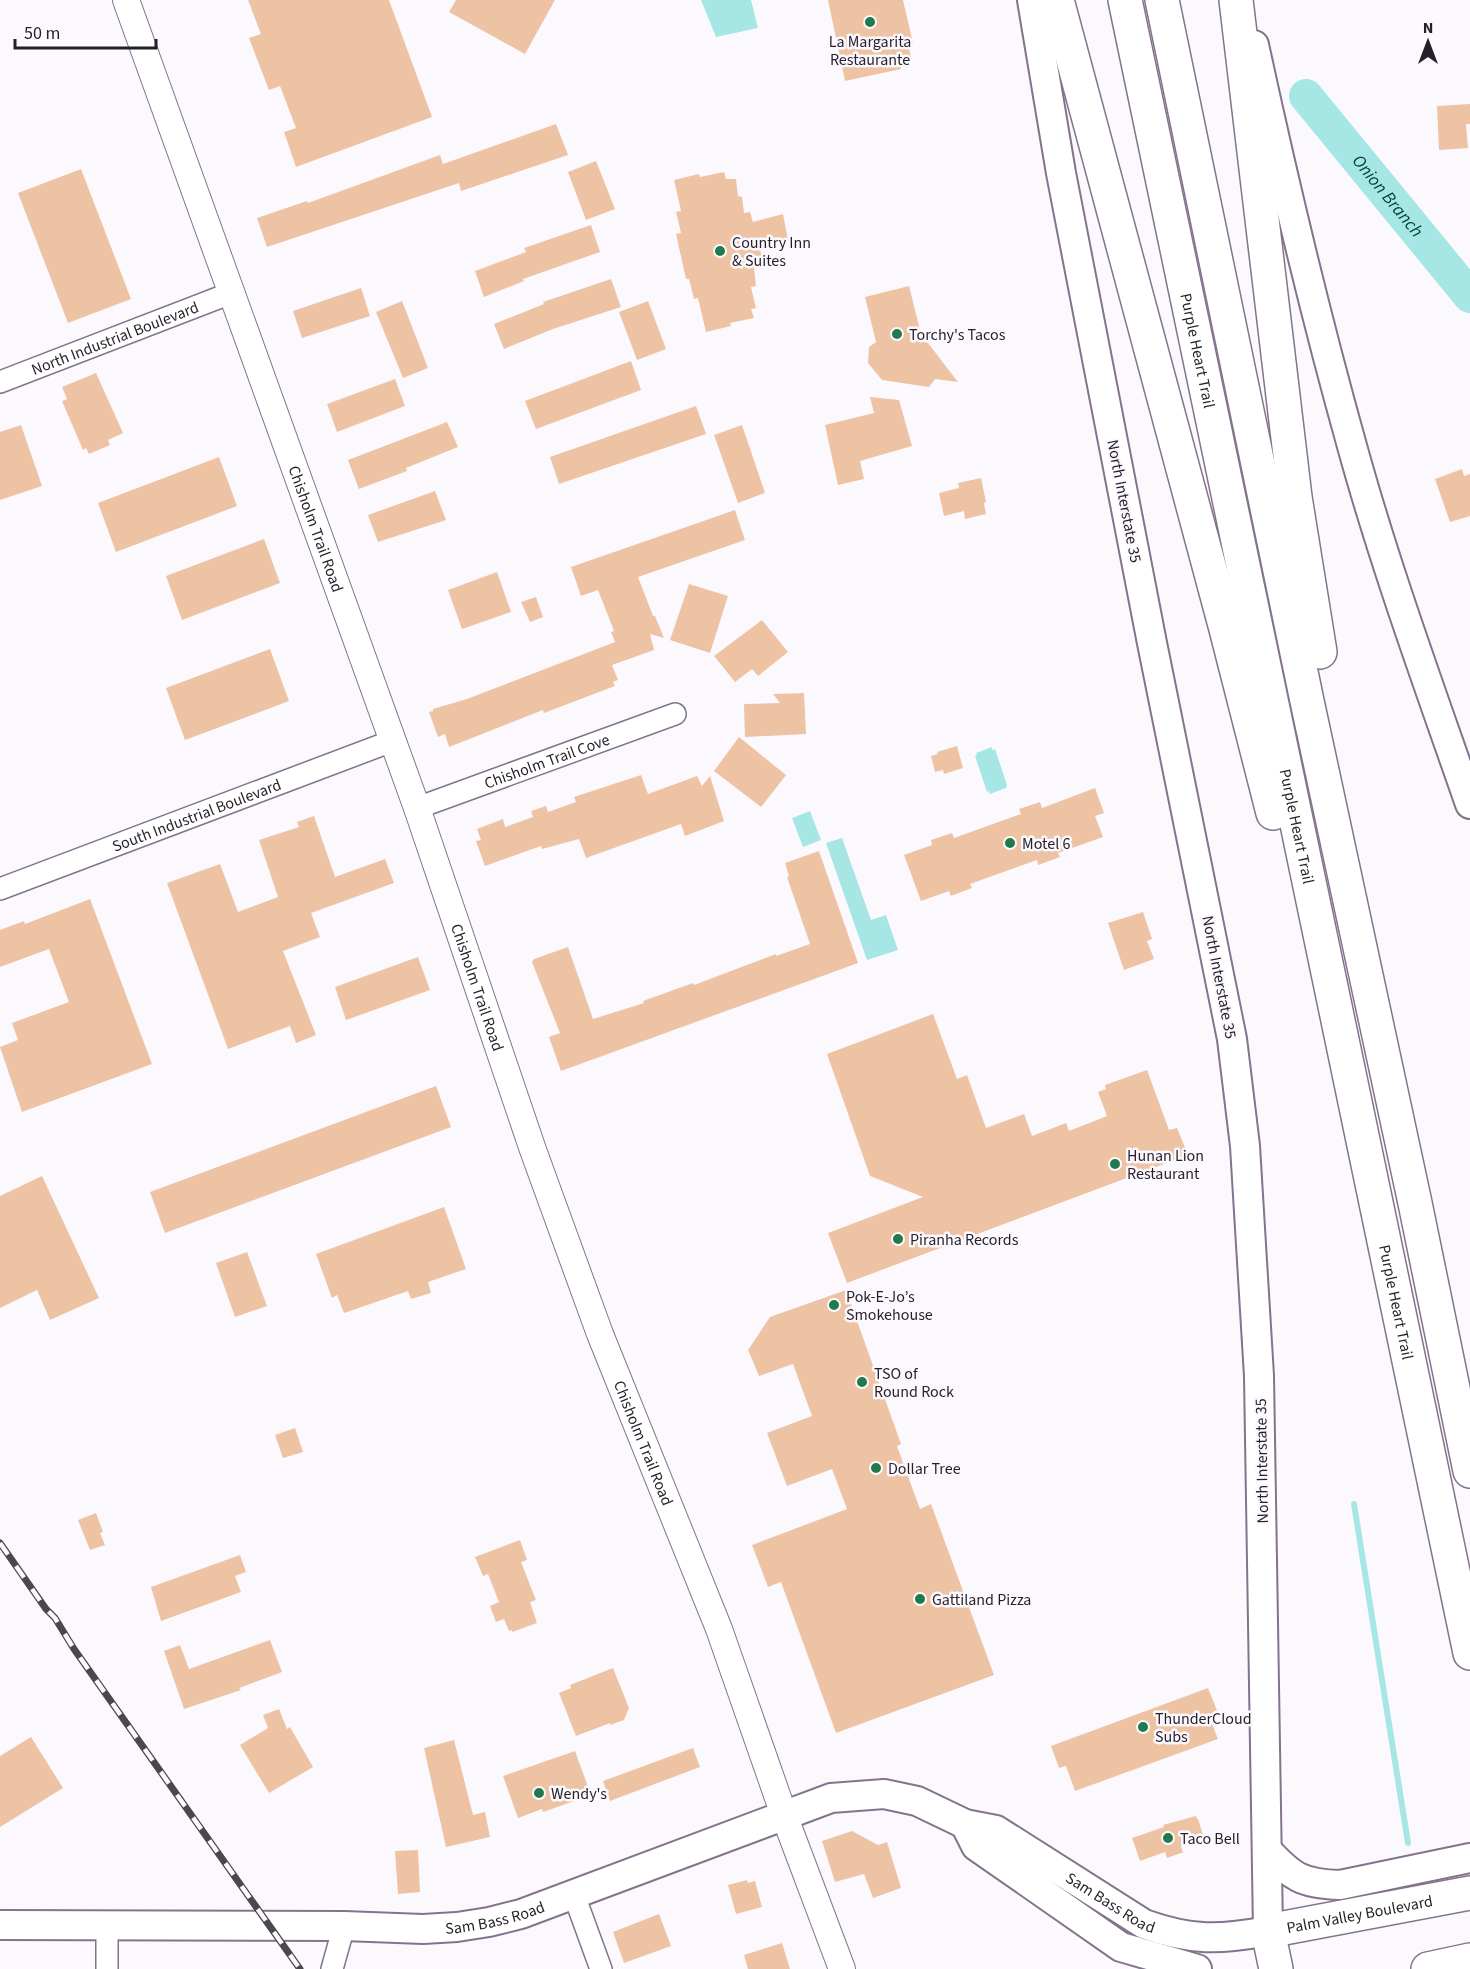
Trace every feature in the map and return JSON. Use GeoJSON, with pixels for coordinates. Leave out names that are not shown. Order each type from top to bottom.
{"type":"FeatureCollection","features":[{"type":"Feature","properties":{"kind":"highway"},"geometry":{"type":"LineString","coordinates":[[1057,0],[1269,792],[1327,1074],[1412,1377]]}},
{"type":"Feature","properties":{"kind":"highway","name":"Purple Heart Trail"},"geometry":{"type":"LineString","coordinates":[[1125,0],[1470,1653]]}},
{"type":"Feature","properties":{"kind":"highway","name":"Purple Heart Trail"},"geometry":{"type":"LineString","coordinates":[[1162,0],[1470,1472]]}},
{"type":"Feature","properties":{"kind":"highway"},"geometry":{"type":"LineString","coordinates":[[1236,0],[1298,521],[1327,693],[1378,933],[1415,1203]]}},
{"type":"Feature","properties":{"kind":"highway","name":"Palm Valley Boulevard"},"geometry":{"type":"LineString","coordinates":[[1268,1931],[1461,1895]]}},
{"type":"Feature","properties":{"kind":"highway","name":"North Interstate 35"},"geometry":{"type":"LineString","coordinates":[[1268,1931],[1276,1969]]}},
{"type":"Feature","properties":{"kind":"highway"},"geometry":{"type":"LineString","coordinates":[[1428,1969],[1470,1960]]}},
{"type":"Feature","properties":{"kind":"main road","name":"North Interstate 35"},"geometry":{"type":"LineString","coordinates":[[1032,0],[1061,173],[1152,644],[1232,1039],[1245,1146],[1259,1376],[1268,1931]]}},
{"type":"Feature","properties":{"kind":"main road"},"geometry":{"type":"LineString","coordinates":[[1245,0],[1278,153],[1352,447],[1416,651],[1470,804]]}},
{"type":"Feature","properties":{"kind":"main road","name":"Sam Bass Road"},"geometry":{"type":"LineString","coordinates":[[0,1925],[456,1928],[496,1921],[574,1895],[831,1798],[884,1794],[917,1801],[966,1824],[996,1830],[1144,1924],[1185,1936],[1208,1938],[1233,1938],[1268,1931]]}},
{"type":"Feature","properties":{"kind":"main road","name":"Sam Bass Road"},"geometry":{"type":"LineString","coordinates":[[966,1824],[976,1846],[1120,1947],[1197,1969]]}},
{"type":"Feature","properties":{"kind":"main road"},"geometry":{"type":"LineString","coordinates":[[1267,1850],[1295,1875],[1310,1883],[1340,1885],[1470,1858]]}},
{"type":"Feature","properties":{"kind":"main road"},"geometry":{"type":"LineString","coordinates":[[1120,1947],[1157,1969]]}},
{"type":"Feature","properties":{"kind":"street","name":"Chisholm Trail Road"},"geometry":{"type":"LineString","coordinates":[[126,0],[417,808],[533,1150],[600,1334],[719,1629],[784,1815],[842,1969]]}},
{"type":"Feature","properties":{"kind":"street","name":"North Industrial Boulevard"},"geometry":{"type":"LineString","coordinates":[[0,382],[231,293]]}},
{"type":"Feature","properties":{"kind":"street","name":"Chisholm Trail Cove"},"geometry":{"type":"LineString","coordinates":[[417,808],[675,714]]}},
{"type":"Feature","properties":{"kind":"street","name":"South Industrial Boulevard"},"geometry":{"type":"LineString","coordinates":[[0,889],[392,741]]}},
{"type":"Feature","properties":{"kind":"street"},"geometry":{"type":"LineString","coordinates":[[574,1895],[601,1969]]}},
{"type":"Feature","properties":{"kind":"street"},"geometry":{"type":"LineString","coordinates":[[107,1969],[108,1925]]}},
{"type":"Feature","properties":{"kind":"street"},"geometry":{"type":"LineString","coordinates":[[332,1969],[344,1926]]}},
{"type":"Feature","properties":{"kind":"water"},"geometry":{"type":"Polygon","coordinates":[[[701,0],[751,0],[758,28],[716,37],[701,0]]]}},
{"type":"Feature","properties":{"kind":"water"},"geometry":{"type":"Polygon","coordinates":[[[992,747],[992,750],[995,749],[1007,785],[1006,788],[990,794],[989,791],[987,792],[975,756],[976,753],[992,747]]]}},
{"type":"Feature","properties":{"kind":"water"},"geometry":{"type":"Polygon","coordinates":[[[810,811],[821,840],[803,847],[792,818],[810,811]]]}},
{"type":"Feature","properties":{"kind":"water"},"geometry":{"type":"Polygon","coordinates":[[[842,838],[871,920],[886,915],[898,950],[867,960],[826,843],[842,838]]]}},
{"type":"Feature","properties":{"kind":"building"},"geometry":{"type":"Polygon","coordinates":[[[248,0],[389,0],[432,117],[296,167],[284,132],[296,128],[280,86],[269,90],[249,38],[261,34],[248,0]]]}},
{"type":"Feature","properties":{"kind":"building"},"geometry":{"type":"Polygon","coordinates":[[[456,0],[555,0],[525,54],[449,12],[456,0]]]}},
{"type":"Feature","properties":{"kind":"building","name":"La Margarita Restaurante"},"geometry":{"type":"Polygon","coordinates":[[[828,0],[903,0],[913,43],[908,44],[912,62],[900,65],[901,69],[845,81],[828,0]]]}},
{"type":"Feature","properties":{"kind":"building"},"geometry":{"type":"Polygon","coordinates":[[[1470,104],[1470,124],[1466,124],[1468,148],[1439,150],[1437,106],[1470,104]]]}},
{"type":"Feature","properties":{"kind":"building"},"geometry":{"type":"Polygon","coordinates":[[[556,124],[568,155],[461,191],[459,183],[267,247],[257,218],[307,201],[308,203],[440,155],[443,164],[556,124]]]}},
{"type":"Feature","properties":{"kind":"building"},"geometry":{"type":"Polygon","coordinates":[[[596,161],[615,209],[586,220],[568,172],[596,161]]]}},
{"type":"Feature","properties":{"kind":"building"},"geometry":{"type":"Polygon","coordinates":[[[81,169],[131,299],[68,323],[18,193],[81,169]]]}},
{"type":"Feature","properties":{"kind":"building","name":"Country Inn & Suites"},"geometry":{"type":"Polygon","coordinates":[[[724,172],[726,179],[736,179],[738,196],[742,197],[744,213],[750,212],[753,222],[783,214],[788,240],[759,245],[762,258],[753,258],[756,286],[751,287],[756,308],[751,309],[754,318],[730,323],[731,326],[706,332],[698,298],[694,299],[689,279],[686,279],[676,234],[681,233],[676,212],[681,211],[674,180],[699,174],[700,177],[724,172]]]}},
{"type":"Feature","properties":{"kind":"building"},"geometry":{"type":"Polygon","coordinates":[[[591,225],[600,252],[523,279],[524,281],[484,297],[475,271],[526,252],[524,248],[591,225]]]}},
{"type":"Feature","properties":{"kind":"building"},"geometry":{"type":"Polygon","coordinates":[[[611,279],[621,307],[553,329],[504,349],[494,324],[544,304],[543,302],[611,279]]]}},
{"type":"Feature","properties":{"kind":"building","name":"Torchy's Tacos"},"geometry":{"type":"Polygon","coordinates":[[[909,286],[921,334],[958,382],[935,379],[929,387],[882,380],[868,363],[869,347],[876,342],[865,297],[909,286]]]}},
{"type":"Feature","properties":{"kind":"building"},"geometry":{"type":"Polygon","coordinates":[[[361,288],[370,316],[302,338],[293,311],[361,288]]]}},
{"type":"Feature","properties":{"kind":"building"},"geometry":{"type":"Polygon","coordinates":[[[402,301],[428,368],[403,378],[376,312],[402,301]]]}},
{"type":"Feature","properties":{"kind":"building"},"geometry":{"type":"Polygon","coordinates":[[[648,301],[666,349],[637,360],[619,312],[648,301]]]}},
{"type":"Feature","properties":{"kind":"building"},"geometry":{"type":"Polygon","coordinates":[[[631,361],[641,390],[536,429],[525,401],[631,361]]]}},
{"type":"Feature","properties":{"kind":"building"},"geometry":{"type":"Polygon","coordinates":[[[96,373],[123,433],[108,440],[110,445],[89,454],[86,448],[83,450],[62,401],[67,399],[62,387],[96,373]]]}},
{"type":"Feature","properties":{"kind":"building"},"geometry":{"type":"Polygon","coordinates":[[[395,379],[405,406],[337,432],[327,404],[395,379]]]}},
{"type":"Feature","properties":{"kind":"building"},"geometry":{"type":"Polygon","coordinates":[[[870,397],[899,400],[912,446],[860,461],[864,479],[838,485],[825,425],[874,413],[870,397]]]}},
{"type":"Feature","properties":{"kind":"building"},"geometry":{"type":"Polygon","coordinates":[[[696,406],[706,434],[559,484],[550,457],[696,406]]]}},
{"type":"Feature","properties":{"kind":"building"},"geometry":{"type":"Polygon","coordinates":[[[447,422],[458,447],[406,468],[407,471],[359,489],[348,460],[447,422]]]}},
{"type":"Feature","properties":{"kind":"building"},"geometry":{"type":"Polygon","coordinates":[[[21,425],[42,486],[0,500],[0,432],[21,425]]]}},
{"type":"Feature","properties":{"kind":"building"},"geometry":{"type":"Polygon","coordinates":[[[742,425],[765,493],[738,503],[714,435],[742,425]]]}},
{"type":"Feature","properties":{"kind":"building"},"geometry":{"type":"Polygon","coordinates":[[[219,457],[237,506],[116,552],[98,503],[219,457]]]}},
{"type":"Feature","properties":{"kind":"building"},"geometry":{"type":"Polygon","coordinates":[[[1462,469],[1464,476],[1470,474],[1470,516],[1450,522],[1435,479],[1462,469]]]}},
{"type":"Feature","properties":{"kind":"building"},"geometry":{"type":"Polygon","coordinates":[[[981,478],[986,514],[965,519],[964,511],[944,516],[939,493],[959,488],[958,483],[981,478]]]}},
{"type":"Feature","properties":{"kind":"building"},"geometry":{"type":"Polygon","coordinates":[[[435,491],[446,520],[378,542],[368,515],[435,491]]]}},
{"type":"Feature","properties":{"kind":"building"},"geometry":{"type":"Polygon","coordinates":[[[735,510],[745,540],[638,577],[664,638],[650,634],[654,650],[612,665],[618,680],[613,682],[615,686],[544,713],[543,710],[449,747],[445,734],[438,737],[429,712],[433,709],[467,699],[615,642],[611,632],[614,631],[598,590],[581,596],[571,567],[735,510]]]}},
{"type":"Feature","properties":{"kind":"building"},"geometry":{"type":"Polygon","coordinates":[[[264,539],[280,583],[182,620],[166,576],[264,539]]]}},
{"type":"Feature","properties":{"kind":"building"},"geometry":{"type":"Polygon","coordinates":[[[497,572],[511,612],[462,629],[448,590],[497,572]]]}},
{"type":"Feature","properties":{"kind":"building"},"geometry":{"type":"Polygon","coordinates":[[[689,584],[728,596],[710,653],[670,640],[689,584]]]}},
{"type":"Feature","properties":{"kind":"building"},"geometry":{"type":"Polygon","coordinates":[[[536,597],[543,617],[530,622],[521,602],[536,597]]]}},
{"type":"Feature","properties":{"kind":"building"},"geometry":{"type":"Polygon","coordinates":[[[762,620],[788,652],[758,676],[752,669],[735,682],[714,656],[762,620]]]}},
{"type":"Feature","properties":{"kind":"building"},"geometry":{"type":"Polygon","coordinates":[[[270,649],[289,701],[185,740],[166,688],[270,649]]]}},
{"type":"Feature","properties":{"kind":"building"},"geometry":{"type":"Polygon","coordinates":[[[804,693],[806,734],[745,737],[744,704],[780,703],[773,694],[804,693]]]}},
{"type":"Feature","properties":{"kind":"building"},"geometry":{"type":"Polygon","coordinates":[[[739,737],[786,775],[761,807],[714,771],[739,737]]]}},
{"type":"Feature","properties":{"kind":"building"},"geometry":{"type":"Polygon","coordinates":[[[957,746],[963,768],[944,774],[943,770],[935,772],[931,756],[957,746]]]}},
{"type":"Feature","properties":{"kind":"building"},"geometry":{"type":"Polygon","coordinates":[[[641,775],[648,794],[697,776],[702,786],[710,776],[724,821],[685,836],[681,824],[586,858],[579,839],[542,849],[541,846],[485,866],[476,841],[481,840],[477,829],[503,819],[505,827],[533,817],[531,811],[546,806],[548,812],[576,802],[574,797],[641,775]]]}},
{"type":"Feature","properties":{"kind":"building","name":"Motel 6"},"geometry":{"type":"Polygon","coordinates":[[[1095,788],[1104,813],[1095,816],[1103,837],[1058,853],[1060,857],[1038,865],[1037,860],[970,884],[972,888],[951,896],[949,891],[921,901],[904,855],[932,845],[931,840],[952,833],[954,838],[1021,814],[1019,809],[1040,802],[1042,808],[1095,788]]]}},
{"type":"Feature","properties":{"kind":"building"},"geometry":{"type":"Polygon","coordinates":[[[314,816],[335,877],[385,859],[394,883],[311,913],[320,937],[283,951],[316,1035],[296,1043],[290,1026],[228,1049],[167,883],[220,864],[238,912],[278,897],[259,840],[299,827],[297,822],[314,816]]]}},
{"type":"Feature","properties":{"kind":"building"},"geometry":{"type":"Polygon","coordinates":[[[819,851],[858,963],[561,1071],[549,1037],[560,1033],[532,962],[534,959],[568,947],[593,1019],[810,944],[787,877],[789,876],[785,863],[819,851]]]}},
{"type":"Feature","properties":{"kind":"building"},"geometry":{"type":"Polygon","coordinates":[[[90,899],[152,1064],[22,1112],[0,1047],[18,1040],[12,1023],[69,1002],[49,949],[0,967],[0,930],[24,921],[25,924],[90,899]]]}},
{"type":"Feature","properties":{"kind":"building"},"geometry":{"type":"Polygon","coordinates":[[[1143,912],[1152,939],[1147,941],[1154,959],[1124,970],[1108,923],[1143,912]]]}},
{"type":"Feature","properties":{"kind":"building"},"geometry":{"type":"Polygon","coordinates":[[[418,957],[430,990],[346,1020],[335,987],[418,957]]]}},
{"type":"Feature","properties":{"kind":"building"},"geometry":{"type":"Polygon","coordinates":[[[933,1014],[957,1079],[967,1075],[986,1128],[1024,1114],[1032,1136],[1066,1123],[1069,1131],[1107,1116],[1098,1092],[1106,1089],[1105,1085],[1147,1070],[1169,1130],[1177,1128],[1188,1155],[847,1283],[828,1233],[923,1197],[870,1176],[827,1054],[933,1014]]]}},
{"type":"Feature","properties":{"kind":"building"},"geometry":{"type":"Polygon","coordinates":[[[436,1086],[451,1127],[165,1233],[150,1192],[436,1086]]]}},
{"type":"Feature","properties":{"kind":"building"},"geometry":{"type":"Polygon","coordinates":[[[42,1176],[99,1298],[50,1320],[37,1290],[0,1308],[0,1196],[42,1176]]]}},
{"type":"Feature","properties":{"kind":"building"},"geometry":{"type":"Polygon","coordinates":[[[444,1207],[466,1269],[428,1282],[431,1293],[411,1299],[408,1291],[344,1313],[337,1295],[332,1298],[316,1254],[444,1207]]]}},
{"type":"Feature","properties":{"kind":"building"},"geometry":{"type":"Polygon","coordinates":[[[247,1252],[267,1306],[235,1317],[216,1263],[247,1252]]]}},
{"type":"Feature","properties":{"kind":"building"},"geometry":{"type":"Polygon","coordinates":[[[846,1290],[901,1444],[897,1446],[920,1509],[931,1504],[994,1675],[836,1733],[781,1582],[768,1587],[752,1545],[847,1509],[832,1469],[787,1486],[767,1433],[812,1416],[793,1364],[759,1376],[748,1350],[770,1317],[846,1290]]]}},
{"type":"Feature","properties":{"kind":"building"},"geometry":{"type":"Polygon","coordinates":[[[295,1428],[303,1452],[283,1458],[275,1435],[295,1428]]]}},
{"type":"Feature","properties":{"kind":"building"},"geometry":{"type":"Polygon","coordinates":[[[96,1513],[105,1545],[90,1550],[78,1520],[96,1513]]]}},
{"type":"Feature","properties":{"kind":"building"},"geometry":{"type":"Polygon","coordinates":[[[520,1540],[527,1560],[521,1562],[536,1600],[530,1602],[537,1623],[512,1632],[512,1630],[509,1631],[504,1619],[496,1622],[490,1606],[499,1602],[488,1574],[483,1576],[475,1557],[520,1540]]]}},
{"type":"Feature","properties":{"kind":"building"},"geometry":{"type":"Polygon","coordinates":[[[240,1555],[246,1572],[235,1576],[241,1592],[161,1621],[151,1587],[240,1555]]]}},
{"type":"Feature","properties":{"kind":"building"},"geometry":{"type":"Polygon","coordinates":[[[270,1640],[282,1672],[239,1688],[241,1690],[184,1709],[164,1651],[180,1645],[189,1669],[270,1640]]]}},
{"type":"Feature","properties":{"kind":"building"},"geometry":{"type":"Polygon","coordinates":[[[613,1668],[629,1708],[624,1720],[576,1736],[559,1693],[571,1688],[570,1685],[613,1668]]]}},
{"type":"Feature","properties":{"kind":"building"},"geometry":{"type":"Polygon","coordinates":[[[1208,1688],[1218,1713],[1209,1716],[1218,1739],[1075,1791],[1066,1766],[1059,1768],[1051,1746],[1208,1688]]]}},
{"type":"Feature","properties":{"kind":"building"},"geometry":{"type":"Polygon","coordinates":[[[279,1709],[287,1729],[290,1727],[313,1767],[269,1793],[240,1745],[268,1728],[263,1715],[279,1709]]]}},
{"type":"Feature","properties":{"kind":"building"},"geometry":{"type":"Polygon","coordinates":[[[31,1737],[63,1788],[0,1827],[0,1756],[31,1737]]]}},
{"type":"Feature","properties":{"kind":"building"},"geometry":{"type":"Polygon","coordinates":[[[454,1740],[473,1815],[485,1812],[490,1837],[446,1847],[424,1748],[454,1740]]]}},
{"type":"Feature","properties":{"kind":"building"},"geometry":{"type":"Polygon","coordinates":[[[693,1748],[700,1767],[610,1801],[603,1781],[693,1748]]]}},
{"type":"Feature","properties":{"kind":"building"},"geometry":{"type":"Polygon","coordinates":[[[575,1751],[591,1795],[518,1818],[503,1776],[575,1751]]]}},
{"type":"Feature","properties":{"kind":"building","name":"Taco Bell"},"geometry":{"type":"Polygon","coordinates":[[[1196,1816],[1204,1838],[1181,1846],[1183,1853],[1167,1858],[1165,1852],[1140,1861],[1132,1838],[1164,1827],[1163,1825],[1196,1816]]]}},
{"type":"Feature","properties":{"kind":"building"},"geometry":{"type":"Polygon","coordinates":[[[852,1831],[878,1845],[887,1842],[901,1888],[873,1898],[864,1874],[835,1882],[822,1841],[852,1831]]]}},
{"type":"Feature","properties":{"kind":"building"},"geometry":{"type":"Polygon","coordinates":[[[418,1850],[420,1892],[398,1894],[395,1851],[418,1850]]]}},
{"type":"Feature","properties":{"kind":"building"},"geometry":{"type":"Polygon","coordinates":[[[747,1880],[748,1883],[755,1881],[762,1907],[736,1914],[728,1885],[747,1880]]]}},
{"type":"Feature","properties":{"kind":"building"},"geometry":{"type":"Polygon","coordinates":[[[659,1914],[671,1946],[624,1963],[613,1932],[659,1914]]]}},
{"type":"Feature","properties":{"kind":"building"},"geometry":{"type":"Polygon","coordinates":[[[782,1943],[790,1969],[748,1969],[744,1955],[782,1943]]]}},
{"type":"Feature","properties":{"kind":"waterway","name":"Onion Branch"},"geometry":{"type":"LineString","coordinates":[[1306,96],[1470,296]]}},
{"type":"Feature","properties":{"kind":"waterway"},"geometry":{"type":"LineString","coordinates":[[1354,1504],[1408,1843]]}},
{"type":"Feature","properties":{"kind":"railway"},"geometry":{"type":"LineString","coordinates":[[0,1543],[300,1969]]}},
{"type":"Feature","properties":{"kind":"place","name":"La Margarita Restaurante"},"geometry":{"type":"Point","coordinates":[870,22]}},
{"type":"Feature","properties":{"kind":"place","name":"Country Inn & Suites"},"geometry":{"type":"Point","coordinates":[720,251]}},
{"type":"Feature","properties":{"kind":"place","name":"Torchy's Tacos"},"geometry":{"type":"Point","coordinates":[897,334]}},
{"type":"Feature","properties":{"kind":"place","name":"Motel 6"},"geometry":{"type":"Point","coordinates":[1010,843]}},
{"type":"Feature","properties":{"kind":"place","name":"Hunan Lion Restaurant"},"geometry":{"type":"Point","coordinates":[1115,1164]}},
{"type":"Feature","properties":{"kind":"place","name":"Piranha Records"},"geometry":{"type":"Point","coordinates":[898,1239]}},
{"type":"Feature","properties":{"kind":"place","name":"Pok-E-Jo’s Smokehouse"},"geometry":{"type":"Point","coordinates":[834,1305]}},
{"type":"Feature","properties":{"kind":"place","name":"TSO of Round Rock"},"geometry":{"type":"Point","coordinates":[862,1382]}},
{"type":"Feature","properties":{"kind":"place","name":"Dollar Tree"},"geometry":{"type":"Point","coordinates":[876,1468]}},
{"type":"Feature","properties":{"kind":"place","name":"Gattiland Pizza"},"geometry":{"type":"Point","coordinates":[920,1599]}},
{"type":"Feature","properties":{"kind":"place","name":"ThunderCloud Subs"},"geometry":{"type":"Point","coordinates":[1143,1727]}},
{"type":"Feature","properties":{"kind":"place","name":"Wendy's"},"geometry":{"type":"Point","coordinates":[539,1793]}},
{"type":"Feature","properties":{"kind":"place","name":"Taco Bell"},"geometry":{"type":"Point","coordinates":[1168,1838]}}]}
